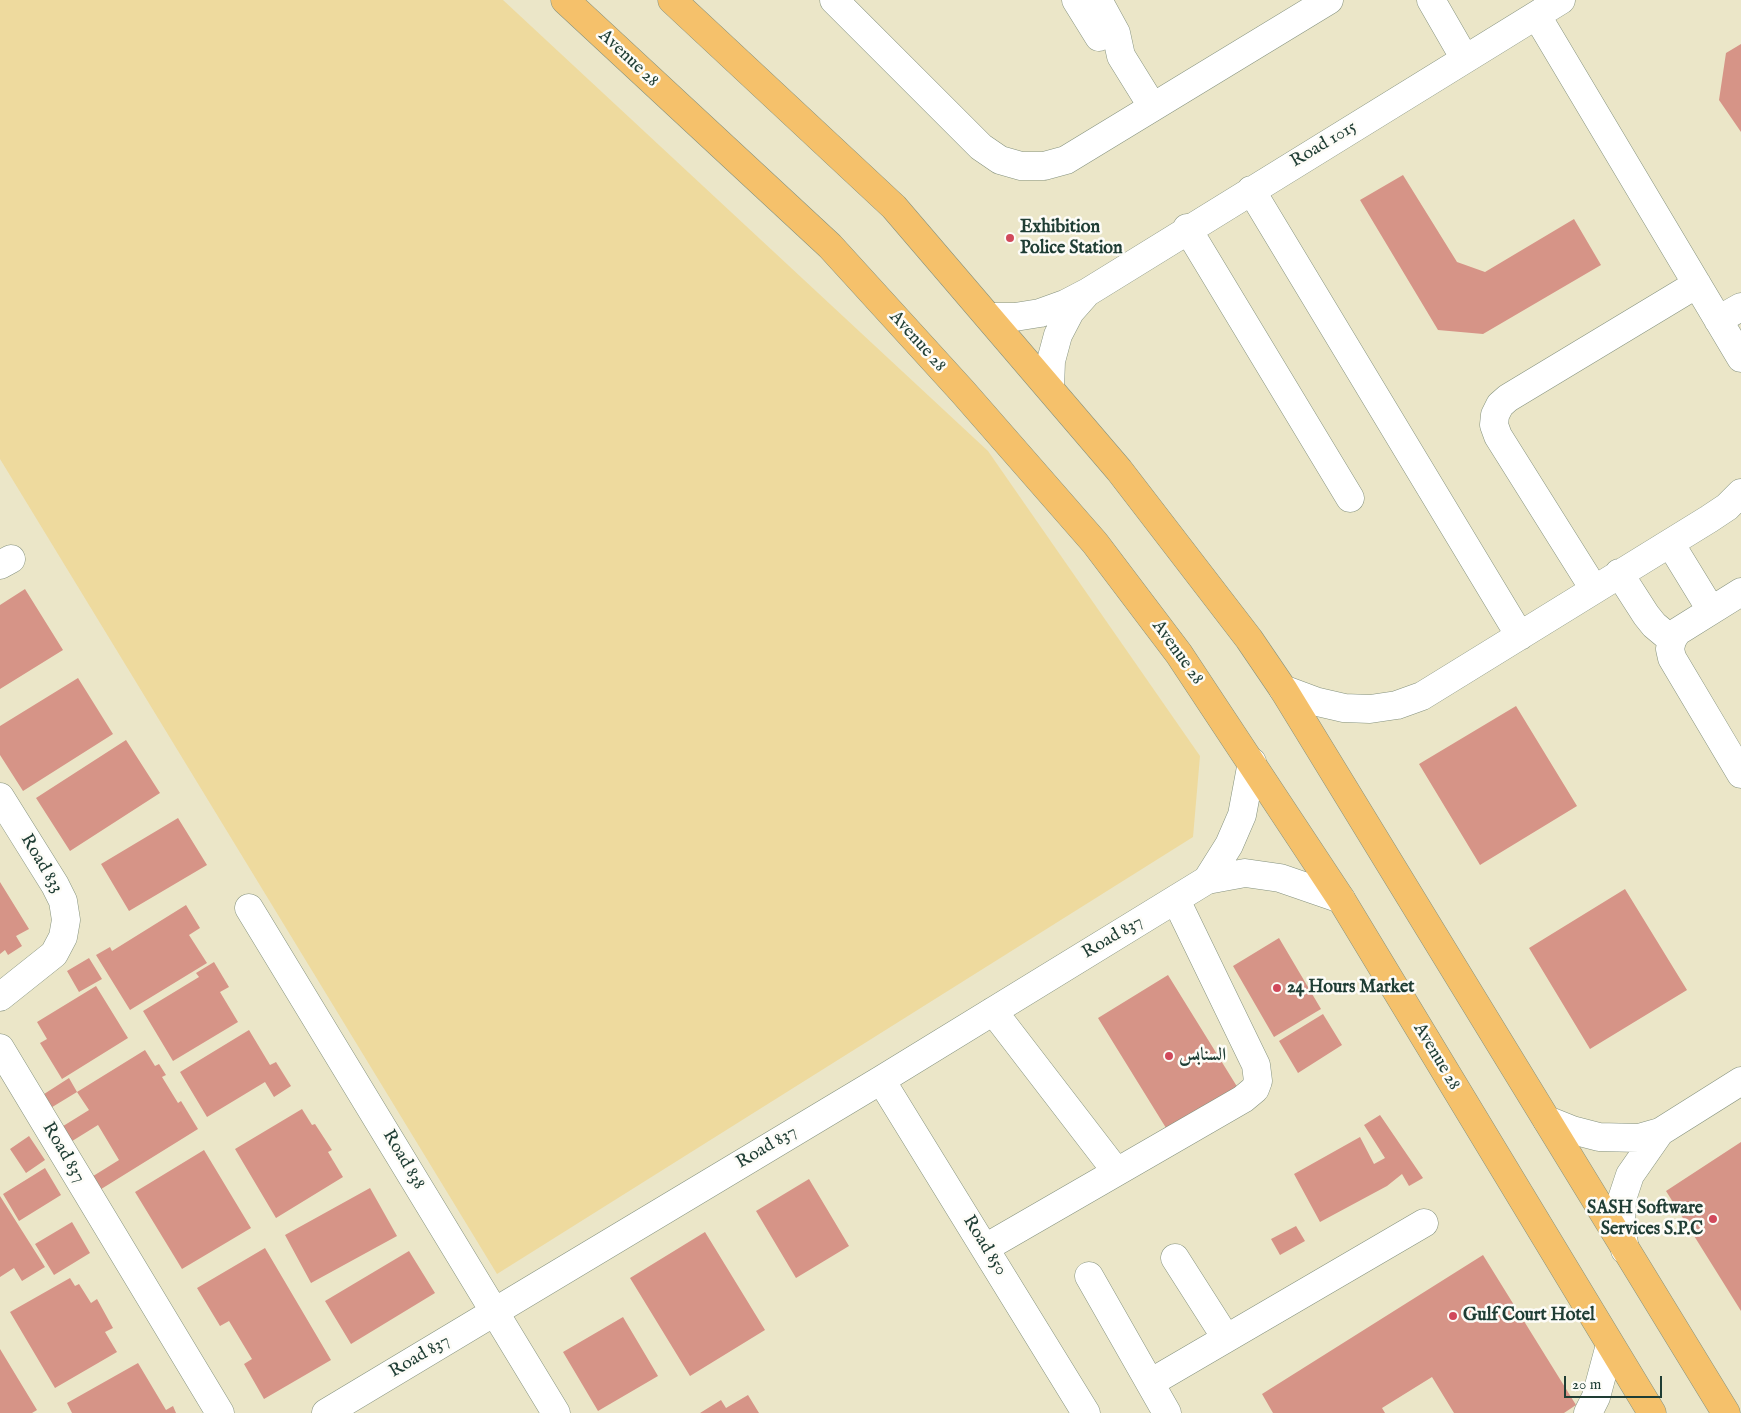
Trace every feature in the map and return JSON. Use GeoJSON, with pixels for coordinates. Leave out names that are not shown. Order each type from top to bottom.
{"type":"FeatureCollection","features":[{"type":"Feature","properties":{"kind":"main road","name":"Avenue 28"},"geometry":{"type":"LineString","coordinates":[[565,0],[830,246],[963,392],[1095,543],[1179,654],[1252,762],[1340,899],[1652,1413]]}},
{"type":"Feature","properties":{"kind":"main road"},"geometry":{"type":"LineString","coordinates":[[672,0],[894,207],[1050,388],[1148,508],[1249,639],[1283,689],[1726,1413]]}},
{"type":"Feature","properties":{"kind":"street"},"geometry":{"type":"LineString","coordinates":[[834,0],[981,147],[1000,160],[1021,166],[1044,166],[1066,160],[1329,0]]}},
{"type":"Feature","properties":{"kind":"street"},"geometry":{"type":"LineString","coordinates":[[1076,0],[1103,43],[1121,56]]}},
{"type":"Feature","properties":{"kind":"street"},"geometry":{"type":"LineString","coordinates":[[1098,0],[1116,33],[1121,56],[1152,106]]}},
{"type":"Feature","properties":{"kind":"street"},"geometry":{"type":"LineString","coordinates":[[1431,0],[1466,59]]}},
{"type":"Feature","properties":{"kind":"street","name":"Road 1015"},"geometry":{"type":"LineString","coordinates":[[1088,292],[1187,228],[1561,0]]}},
{"type":"Feature","properties":{"kind":"street"},"geometry":{"type":"LineString","coordinates":[[1536,16],[1697,284],[1730,314],[1741,358]]}},
{"type":"Feature","properties":{"kind":"street"},"geometry":{"type":"LineString","coordinates":[[1251,190],[1520,636]]}},
{"type":"Feature","properties":{"kind":"street"},"geometry":{"type":"LineString","coordinates":[[1187,228],[1350,498]]}},
{"type":"Feature","properties":{"kind":"street"},"geometry":{"type":"LineString","coordinates":[[1594,589],[1498,436],[1494,425],[1495,415],[1500,405],[1508,398],[1697,284]]}},
{"type":"Feature","properties":{"kind":"street"},"geometry":{"type":"LineString","coordinates":[[989,316],[1015,317],[1040,312],[1065,304],[1088,292]]}},
{"type":"Feature","properties":{"kind":"street"},"geometry":{"type":"LineString","coordinates":[[1050,388],[1051,361],[1058,336],[1070,312],[1088,292]]}},
{"type":"Feature","properties":{"kind":"street"},"geometry":{"type":"LineString","coordinates":[[1283,689],[1318,702],[1344,708],[1370,709],[1397,705],[1422,696],[1727,507],[1741,493]]}},
{"type":"Feature","properties":{"kind":"street"},"geometry":{"type":"LineString","coordinates":[[1670,543],[1711,610]]}},
{"type":"Feature","properties":{"kind":"street"},"geometry":{"type":"LineString","coordinates":[[1619,573],[1646,615],[1654,625],[1672,640]]}},
{"type":"Feature","properties":{"kind":"street"},"geometry":{"type":"LineString","coordinates":[[1741,592],[1677,632],[1672,640],[1670,649],[1672,658],[1741,774]]}},
{"type":"Feature","properties":{"kind":"street","name":"Road 837"},"geometry":{"type":"LineString","coordinates":[[1207,880],[1229,845],[1242,815],[1252,762]]}},
{"type":"Feature","properties":{"kind":"street","name":"Road 833"},"geometry":{"type":"LineString","coordinates":[[0,797],[55,885],[63,901],[66,920],[63,937],[54,954],[0,997]]}},
{"type":"Feature","properties":{"kind":"street","name":"Road 837"},"geometry":{"type":"LineString","coordinates":[[326,1413],[881,1080],[1207,880],[1245,873],[1280,878],[1340,899]]}},
{"type":"Feature","properties":{"kind":"street"},"geometry":{"type":"LineString","coordinates":[[985,1248],[1250,1095],[1258,1081],[1256,1065],[1176,900]]}},
{"type":"Feature","properties":{"kind":"street","name":"Road 838"},"geometry":{"type":"LineString","coordinates":[[249,908],[496,1311],[553,1412]]}},
{"type":"Feature","properties":{"kind":"street"},"geometry":{"type":"LineString","coordinates":[[993,1011],[1116,1171]]}},
{"type":"Feature","properties":{"kind":"street","name":"Road 837"},"geometry":{"type":"LineString","coordinates":[[0,1048],[220,1413]]}},
{"type":"Feature","properties":{"kind":"street","name":"Road 850"},"geometry":{"type":"LineString","coordinates":[[881,1080],[1086,1413]]}},
{"type":"Feature","properties":{"kind":"street"},"geometry":{"type":"LineString","coordinates":[[1547,1120],[1572,1130],[1598,1137],[1639,1138],[1660,1132],[1741,1081]]}},
{"type":"Feature","properties":{"kind":"street"},"geometry":{"type":"LineString","coordinates":[[1625,1250],[1621,1225],[1622,1199],[1630,1174],[1660,1132]]}},
{"type":"Feature","properties":{"kind":"street"},"geometry":{"type":"LineString","coordinates":[[1150,1383],[1424,1223]]}},
{"type":"Feature","properties":{"kind":"street"},"geometry":{"type":"LineString","coordinates":[[1175,1258],[1226,1338]]}},
{"type":"Feature","properties":{"kind":"street"},"geometry":{"type":"LineString","coordinates":[[1089,1276],[1167,1413]]}},
{"type":"Feature","properties":{"kind":"street"},"geometry":{"type":"LineString","coordinates":[[1588,1413],[1596,1397],[1610,1345]]}},
{"type":"Feature","properties":{"kind":"sand"},"geometry":{"type":"Polygon","coordinates":[[[0,0],[503,0],[988,451],[1200,756],[1193,837],[497,1274],[0,459],[0,0]]]}},
{"type":"Feature","properties":{"kind":"building"},"geometry":{"type":"Polygon","coordinates":[[[1741,44],[1741,132],[1719,100],[1726,53],[1741,44]]]}},
{"type":"Feature","properties":{"kind":"building"},"geometry":{"type":"Polygon","coordinates":[[[1403,175],[1457,262],[1485,272],[1574,219],[1601,265],[1483,334],[1438,330],[1360,200],[1403,175]]]}},
{"type":"Feature","properties":{"kind":"building"},"geometry":{"type":"Polygon","coordinates":[[[25,589],[63,650],[0,689],[0,605],[25,589]]]}},
{"type":"Feature","properties":{"kind":"building"},"geometry":{"type":"Polygon","coordinates":[[[78,678],[113,734],[23,791],[0,755],[0,726],[78,678]]]}},
{"type":"Feature","properties":{"kind":"building"},"geometry":{"type":"Polygon","coordinates":[[[1516,706],[1577,806],[1480,865],[1419,764],[1516,706]]]}},
{"type":"Feature","properties":{"kind":"building"},"geometry":{"type":"Polygon","coordinates":[[[126,740],[160,793],[70,851],[36,798],[126,740]]]}},
{"type":"Feature","properties":{"kind":"building"},"geometry":{"type":"Polygon","coordinates":[[[178,818],[207,865],[129,911],[101,864],[178,818]]]}},
{"type":"Feature","properties":{"kind":"building"},"geometry":{"type":"Polygon","coordinates":[[[0,882],[29,929],[16,936],[22,946],[8,955],[5,950],[0,954],[0,882]]]}},
{"type":"Feature","properties":{"kind":"building"},"geometry":{"type":"Polygon","coordinates":[[[1625,889],[1687,990],[1590,1049],[1529,948],[1625,889]]]}},
{"type":"Feature","properties":{"kind":"building"},"geometry":{"type":"Polygon","coordinates":[[[186,905],[200,928],[189,935],[207,963],[130,1010],[96,955],[110,947],[112,951],[186,905]]]}},
{"type":"Feature","properties":{"kind":"building","name":"24 Hours Market"},"geometry":{"type":"Polygon","coordinates":[[[1279,938],[1321,1009],[1274,1037],[1233,966],[1279,938]]]}},
{"type":"Feature","properties":{"kind":"building"},"geometry":{"type":"Polygon","coordinates":[[[89,958],[102,979],[79,992],[67,971],[89,958]]]}},
{"type":"Feature","properties":{"kind":"building"},"geometry":{"type":"Polygon","coordinates":[[[214,962],[229,987],[220,992],[238,1022],[173,1061],[143,1011],[199,977],[196,973],[214,962]]]}},
{"type":"Feature","properties":{"kind":"building","name":"السنابس"},"geometry":{"type":"Polygon","coordinates":[[[1168,975],[1241,1093],[1171,1136],[1098,1018],[1168,975]]]}},
{"type":"Feature","properties":{"kind":"building"},"geometry":{"type":"Polygon","coordinates":[[[96,986],[128,1038],[62,1079],[40,1043],[47,1039],[37,1022],[96,986]]]}},
{"type":"Feature","properties":{"kind":"building"},"geometry":{"type":"Polygon","coordinates":[[[1323,1014],[1342,1045],[1298,1073],[1279,1041],[1323,1014]]]}},
{"type":"Feature","properties":{"kind":"building"},"geometry":{"type":"Polygon","coordinates":[[[249,1030],[270,1065],[276,1062],[291,1086],[274,1097],[265,1082],[207,1117],[180,1072],[249,1030]]]}},
{"type":"Feature","properties":{"kind":"building"},"geometry":{"type":"Polygon","coordinates":[[[145,1050],[155,1066],[159,1064],[166,1075],[162,1077],[178,1103],[181,1101],[198,1129],[98,1191],[90,1178],[119,1160],[98,1125],[69,1143],[60,1128],[89,1110],[77,1092],[145,1050]]]}},
{"type":"Feature","properties":{"kind":"building"},"geometry":{"type":"Polygon","coordinates":[[[69,1078],[77,1092],[49,1109],[41,1096],[69,1078]]]}},
{"type":"Feature","properties":{"kind":"building"},"geometry":{"type":"Polygon","coordinates":[[[302,1109],[312,1125],[315,1124],[332,1150],[328,1152],[343,1177],[276,1218],[235,1149],[302,1109]]]}},
{"type":"Feature","properties":{"kind":"building"},"geometry":{"type":"Polygon","coordinates":[[[1380,1115],[1423,1178],[1409,1186],[1402,1174],[1387,1186],[1320,1222],[1294,1174],[1360,1137],[1374,1164],[1385,1158],[1364,1125],[1380,1115]]]}},
{"type":"Feature","properties":{"kind":"building"},"geometry":{"type":"Polygon","coordinates":[[[29,1136],[45,1160],[26,1173],[10,1149],[29,1136]]]}},
{"type":"Feature","properties":{"kind":"building","name":"SASH Software Services S.P.C"},"geometry":{"type":"Polygon","coordinates":[[[1741,1142],[1741,1311],[1666,1191],[1741,1142]]]}},
{"type":"Feature","properties":{"kind":"building"},"geometry":{"type":"Polygon","coordinates":[[[204,1150],[251,1228],[182,1269],[135,1192],[204,1150]]]}},
{"type":"Feature","properties":{"kind":"building"},"geometry":{"type":"Polygon","coordinates":[[[45,1168],[61,1195],[19,1221],[3,1194],[45,1168]]]}},
{"type":"Feature","properties":{"kind":"building"},"geometry":{"type":"Polygon","coordinates":[[[809,1179],[849,1246],[796,1278],[756,1211],[809,1179]]]}},
{"type":"Feature","properties":{"kind":"building"},"geometry":{"type":"Polygon","coordinates":[[[370,1188],[397,1236],[311,1283],[285,1235],[370,1188]]]}},
{"type":"Feature","properties":{"kind":"building"},"geometry":{"type":"Polygon","coordinates":[[[0,1196],[45,1267],[22,1281],[14,1268],[0,1277],[0,1196]]]}},
{"type":"Feature","properties":{"kind":"building"},"geometry":{"type":"Polygon","coordinates":[[[72,1222],[90,1253],[54,1275],[35,1244],[72,1222]]]}},
{"type":"Feature","properties":{"kind":"building"},"geometry":{"type":"Polygon","coordinates":[[[1296,1226],[1305,1241],[1280,1255],[1271,1239],[1296,1226]]]}},
{"type":"Feature","properties":{"kind":"building"},"geometry":{"type":"Polygon","coordinates":[[[705,1232],[765,1330],[690,1376],[630,1278],[705,1232]]]}},
{"type":"Feature","properties":{"kind":"building"},"geometry":{"type":"Polygon","coordinates":[[[265,1248],[331,1360],[264,1399],[244,1364],[252,1359],[229,1321],[220,1326],[197,1288],[265,1248]]]}},
{"type":"Feature","properties":{"kind":"building"},"geometry":{"type":"Polygon","coordinates":[[[409,1251],[435,1293],[351,1344],[325,1301],[409,1251]]]}},
{"type":"Feature","properties":{"kind":"building","name":"Gulf Court Hotel"},"geometry":{"type":"Polygon","coordinates":[[[1483,1255],[1576,1405],[1564,1413],[1454,1413],[1432,1377],[1382,1408],[1385,1413],[1273,1413],[1262,1394],[1483,1255]]]}},
{"type":"Feature","properties":{"kind":"building"},"geometry":{"type":"Polygon","coordinates":[[[70,1278],[75,1286],[79,1284],[91,1303],[97,1299],[113,1328],[105,1332],[117,1352],[55,1388],[10,1312],[70,1278]]]}},
{"type":"Feature","properties":{"kind":"building"},"geometry":{"type":"Polygon","coordinates":[[[623,1317],[658,1376],[598,1411],[563,1352],[623,1317]]]}},
{"type":"Feature","properties":{"kind":"building"},"geometry":{"type":"Polygon","coordinates":[[[0,1349],[37,1410],[32,1413],[0,1413],[0,1349]]]}},
{"type":"Feature","properties":{"kind":"building"},"geometry":{"type":"Polygon","coordinates":[[[138,1363],[166,1410],[173,1406],[176,1413],[72,1413],[67,1403],[138,1363]]]}},
{"type":"Feature","properties":{"kind":"building"},"geometry":{"type":"Polygon","coordinates":[[[748,1395],[759,1413],[700,1413],[721,1400],[726,1408],[748,1395]]]}},
{"type":"Feature","properties":{"kind":"place","name":"Exhibition Police Station"},"geometry":{"type":"Point","coordinates":[1010,238]}},
{"type":"Feature","properties":{"kind":"place","name":"24 Hours Market"},"geometry":{"type":"Point","coordinates":[1277,988]}},
{"type":"Feature","properties":{"kind":"place","name":"السنابس"},"geometry":{"type":"Point","coordinates":[1169,1056]}},
{"type":"Feature","properties":{"kind":"place","name":"SASH Software Services S.P.C"},"geometry":{"type":"Point","coordinates":[1713,1219]}},
{"type":"Feature","properties":{"kind":"place","name":"Gulf Court Hotel"},"geometry":{"type":"Point","coordinates":[1453,1316]}}]}
